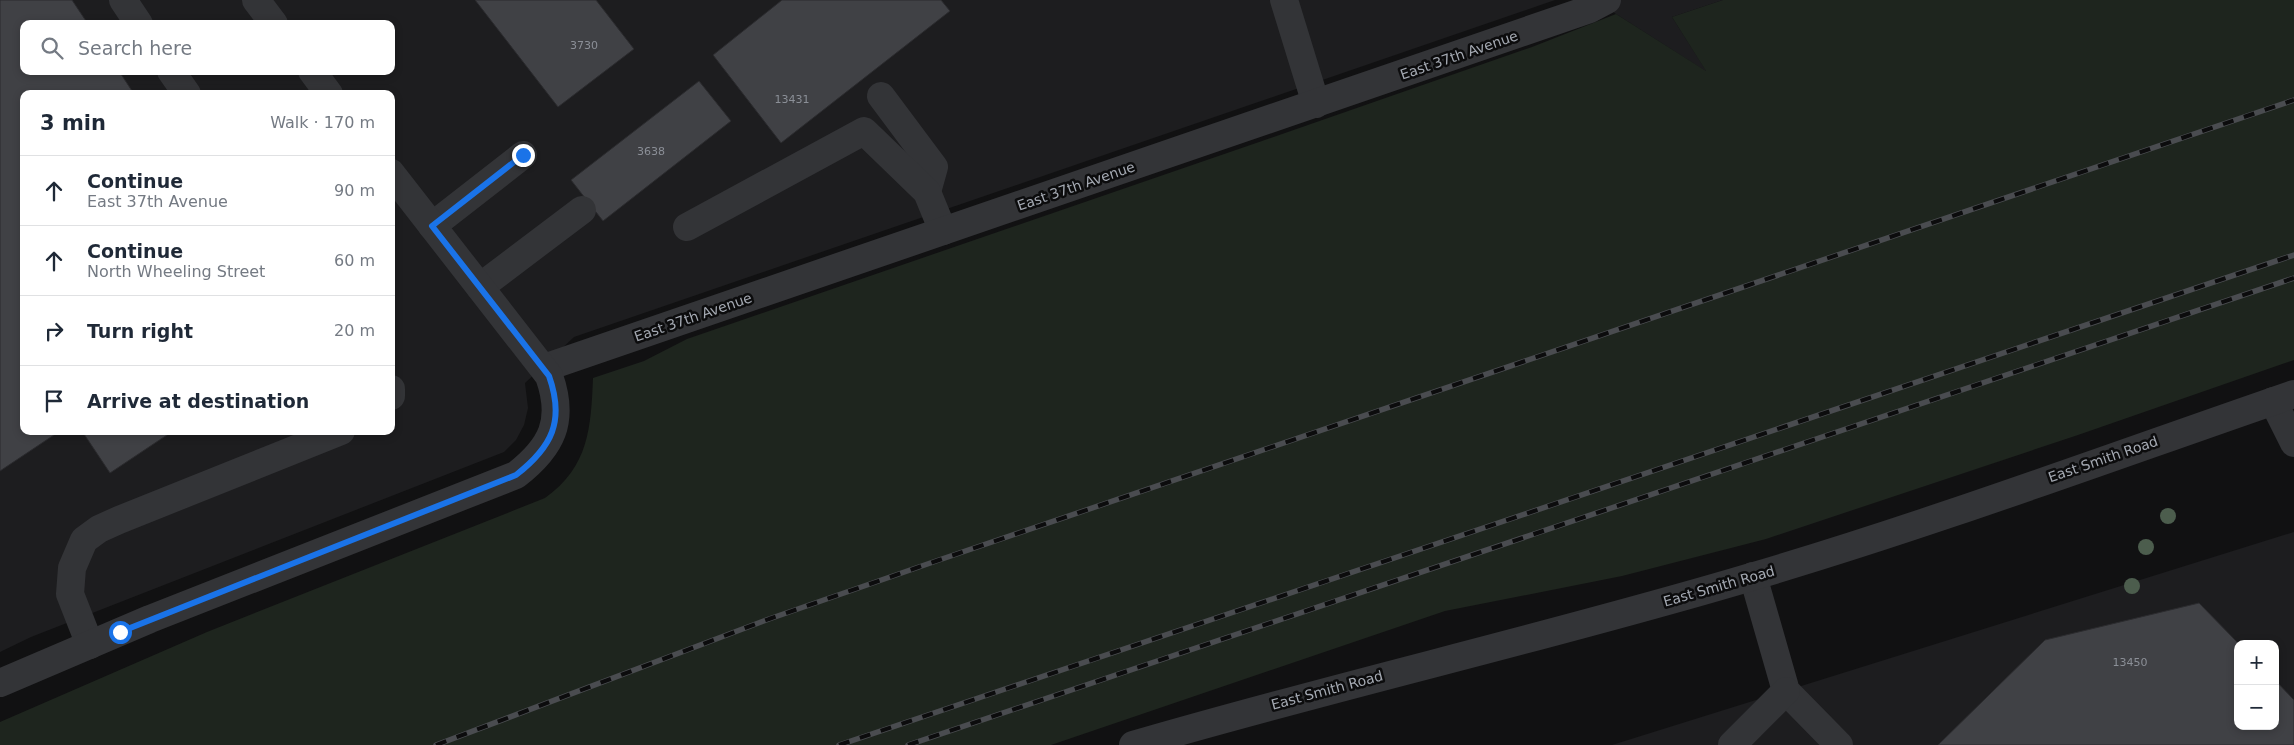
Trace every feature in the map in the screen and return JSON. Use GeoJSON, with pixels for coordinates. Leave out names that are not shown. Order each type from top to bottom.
{"type":"FeatureCollection","features":[{"type":"Feature","properties":{"kind":"street"},"geometry":{"type":"LineString","coordinates":[[122,0],[136,20]]}},
{"type":"Feature","properties":{"kind":"street"},"geometry":{"type":"LineString","coordinates":[[256,0],[271,20]]}},
{"type":"Feature","properties":{"kind":"street"},"geometry":{"type":"LineString","coordinates":[[1284,0],[1316,104]]}},
{"type":"Feature","properties":{"kind":"street","name":"East 37th Avenue"},"geometry":{"type":"LineString","coordinates":[[544,368],[1316,104],[1590,9],[1607,0]]}},
{"type":"Feature","properties":{"kind":"street"},"geometry":{"type":"LineString","coordinates":[[175,75],[184,90]]}},
{"type":"Feature","properties":{"kind":"street"},"geometry":{"type":"LineString","coordinates":[[315,75],[326,90]]}},
{"type":"Feature","properties":{"kind":"street"},"geometry":{"type":"LineString","coordinates":[[881,96],[934,167],[927,192]]}},
{"type":"Feature","properties":{"kind":"street"},"geometry":{"type":"LineString","coordinates":[[687,227],[864,131],[927,192],[943,231]]}},
{"type":"Feature","properties":{"kind":"street"},"geometry":{"type":"LineString","coordinates":[[432,226],[523,155]]}},
{"type":"Feature","properties":{"kind":"street"},"geometry":{"type":"LineString","coordinates":[[0,683],[90,645],[516,475],[543,451],[551,435],[556,418],[556,396],[544,368],[395,178]]}},
{"type":"Feature","properties":{"kind":"street"},"geometry":{"type":"LineString","coordinates":[[480,287],[582,210]]}},
{"type":"Feature","properties":{"kind":"street"},"geometry":{"type":"LineString","coordinates":[[2283,397],[2294,443]]}},
{"type":"Feature","properties":{"kind":"street","name":"East Smith Road"},"geometry":{"type":"LineString","coordinates":[[1133,745],[1234,716],[1603,619],[1753,576],[1912,525],[2283,397]]}},
{"type":"Feature","properties":{"kind":"street"},"geometry":{"type":"LineString","coordinates":[[90,645],[70,594],[72,568],[84,540],[119,520],[331,435]]}},
{"type":"Feature","properties":{"kind":"street"},"geometry":{"type":"LineString","coordinates":[[1753,576],[1786,691],[1839,745]]}},
{"type":"Feature","properties":{"kind":"street"},"geometry":{"type":"LineString","coordinates":[[1732,745],[1786,691]]}},
{"type":"Feature","properties":{"kind":"shaded area"},"geometry":{"type":"Polygon","coordinates":[[[0,0],[1555,0],[574,337],[525,383],[528,408],[524,425],[516,440],[504,452],[31,637],[0,652],[0,0]]]}},
{"type":"Feature","properties":{"kind":"shaded area"},"geometry":{"type":"Polygon","coordinates":[[[1599,0],[1723,0],[1672,17],[1707,72],[1616,14],[1599,0]]]}},
{"type":"Feature","properties":{"kind":"shaded area"},"geometry":{"type":"Polygon","coordinates":[[[1723,0],[2294,0],[2294,360],[2078,435],[1766,539],[1622,576],[1445,611],[1051,745],[0,745],[0,722],[207,632],[545,498],[560,486],[571,473],[585,445],[591,413],[593,378],[644,361],[687,339],[1532,47],[1616,14],[1706,71],[1672,17],[1723,0]]]}},
{"type":"Feature","properties":{"kind":"shaded area"},"geometry":{"type":"Polygon","coordinates":[[[2294,532],[2294,745],[1612,745],[2294,532]]]}},
{"type":"Feature","properties":{"kind":"building"},"geometry":{"type":"Polygon","coordinates":[[[0,0],[72,0],[85,20],[20,20],[20,75],[122,75],[131,90],[20,90],[20,435],[54,435],[0,471],[0,0]]]}},
{"type":"Feature","properties":{"kind":"building"},"geometry":{"type":"Polygon","coordinates":[[[475,0],[596,0],[634,49],[558,107],[475,0]]]}},
{"type":"Feature","properties":{"kind":"building"},"geometry":{"type":"Polygon","coordinates":[[[782,0],[941,0],[950,11],[781,143],[713,55],[782,0]]]}},
{"type":"Feature","properties":{"kind":"building"},"geometry":{"type":"Polygon","coordinates":[[[699,81],[731,121],[603,221],[571,180],[699,81]]]}},
{"type":"Feature","properties":{"kind":"building"},"geometry":{"type":"Polygon","coordinates":[[[85,435],[167,435],[110,473],[85,435]]]}},
{"type":"Feature","properties":{"kind":"building"},"geometry":{"type":"Polygon","coordinates":[[[2199,603],[2235,640],[2234,730],[2279,730],[2279,684],[2294,700],[2294,745],[1938,745],[2045,640],[2199,603]]]}},
{"type":"Feature","properties":{"kind":"railway"},"geometry":{"type":"LineString","coordinates":[[436,745],[769,619],[2294,100]]}},
{"type":"Feature","properties":{"kind":"railway"},"geometry":{"type":"LineString","coordinates":[[839,745],[2294,255]]}},
{"type":"Feature","properties":{"kind":"railway"},"geometry":{"type":"LineString","coordinates":[[908,745],[2294,278]]}},
{"type":"Feature","properties":{"kind":"route"},"geometry":{"type":"LineString","coordinates":[[120,632],[516,475],[543,451],[551,435],[556,418],[556,396],[549,376],[432,226],[523,155]]}}]}
